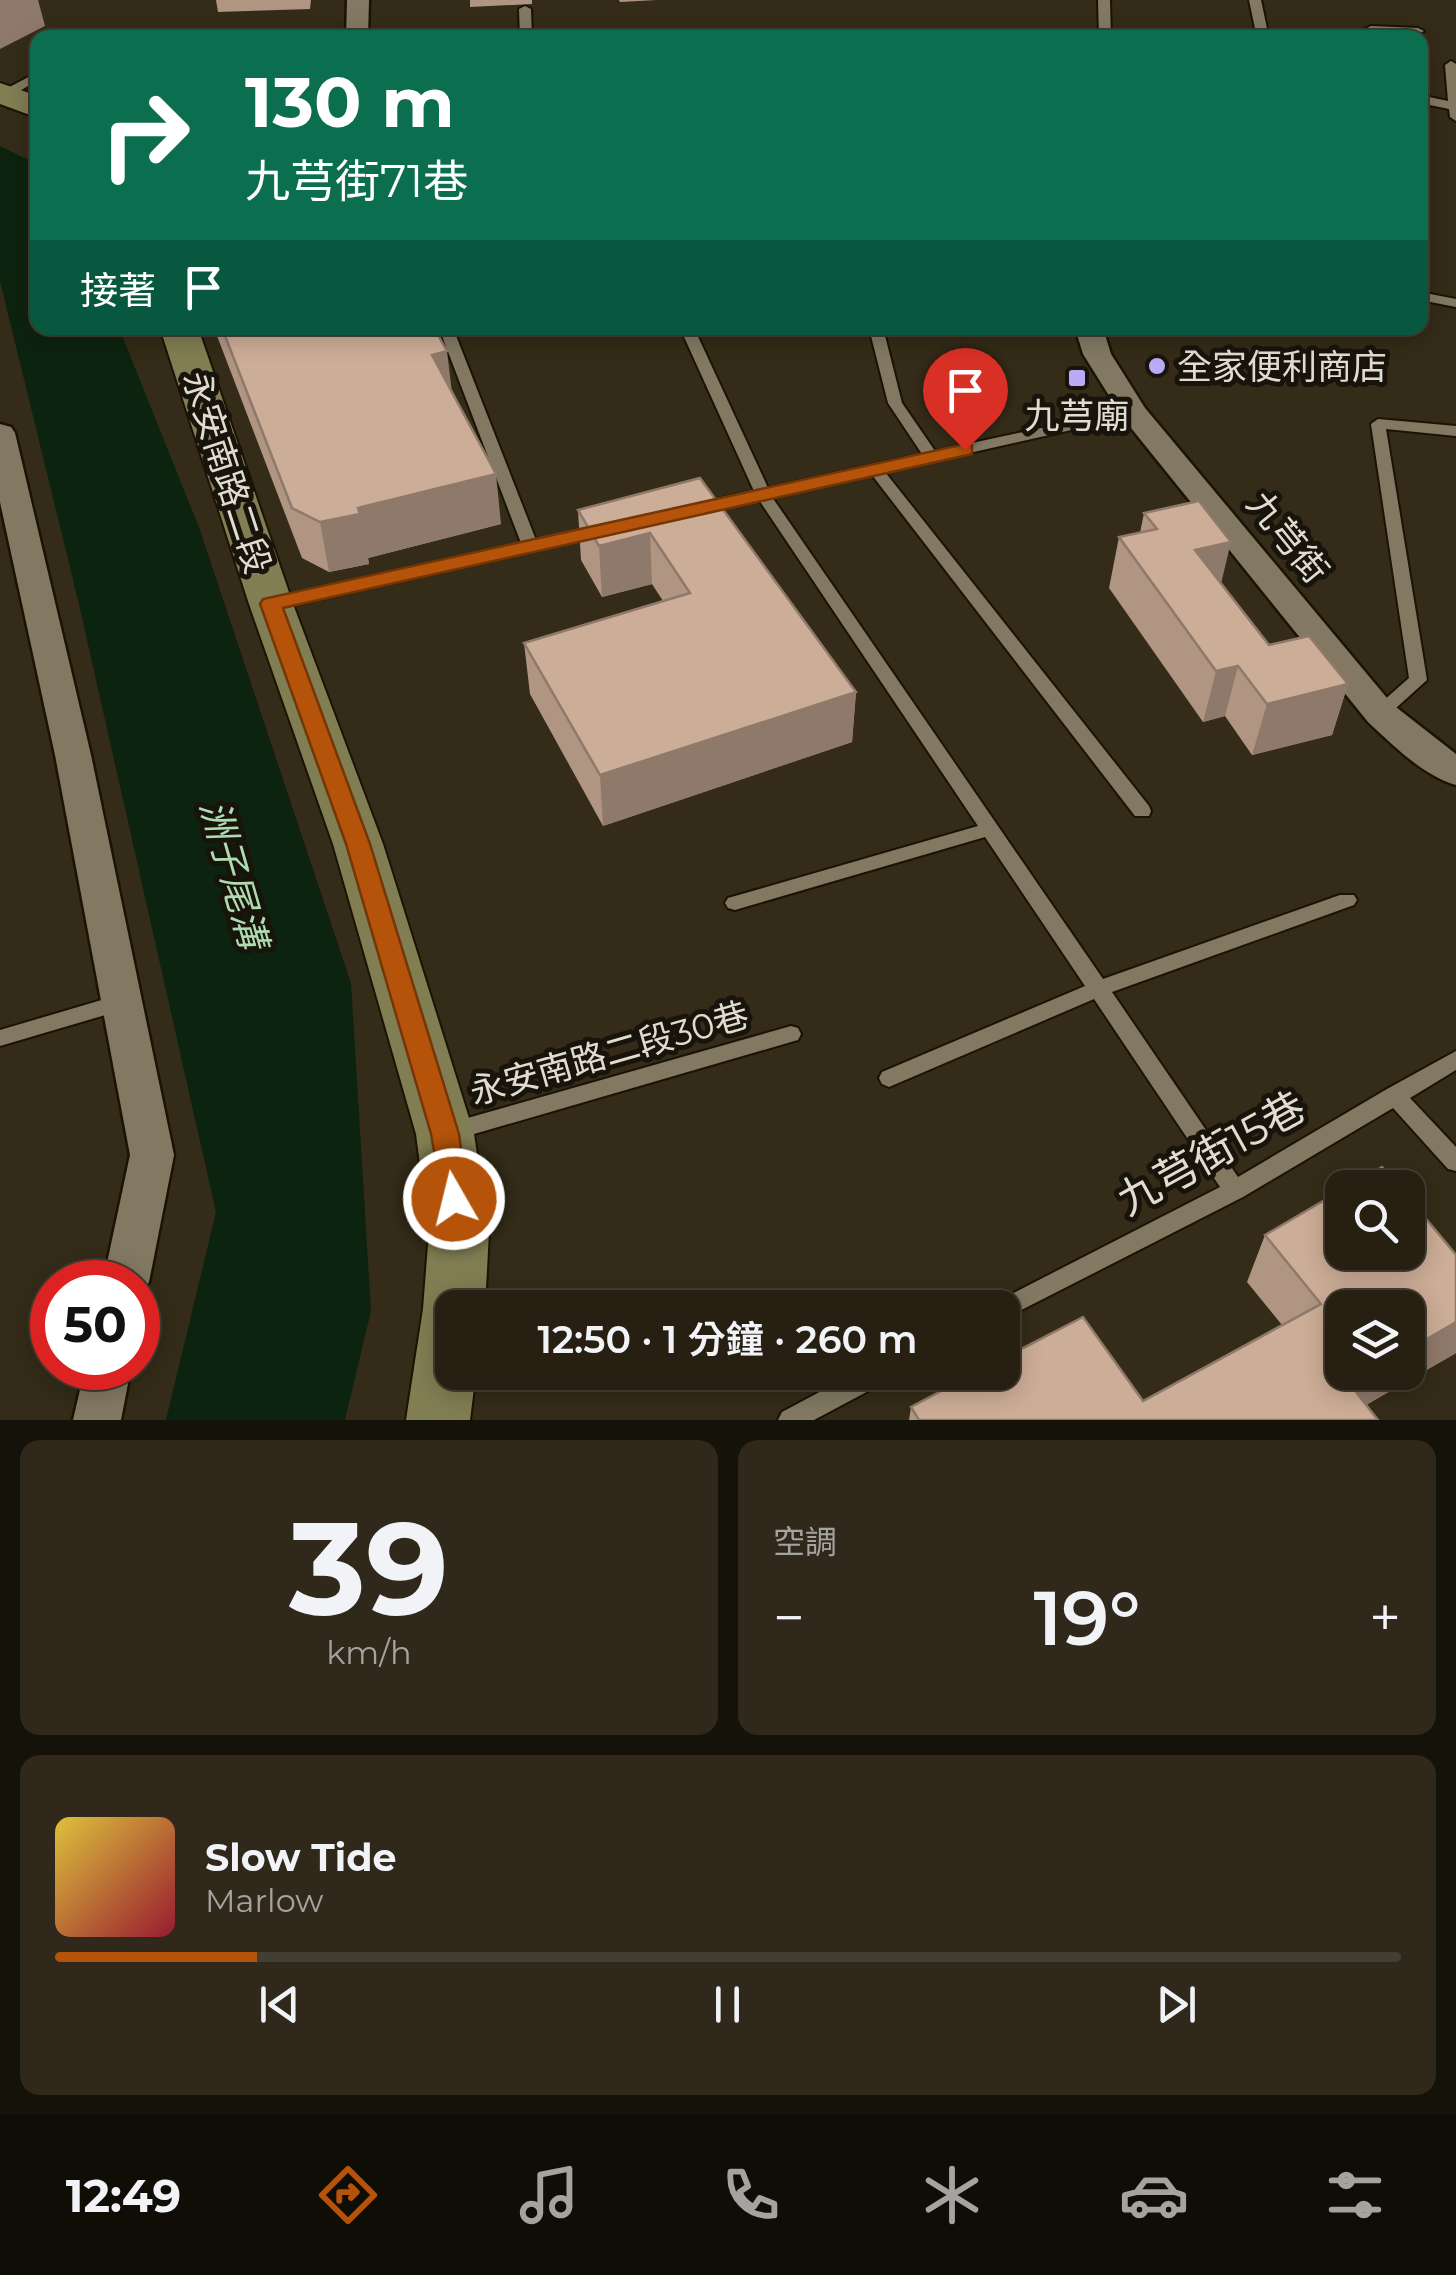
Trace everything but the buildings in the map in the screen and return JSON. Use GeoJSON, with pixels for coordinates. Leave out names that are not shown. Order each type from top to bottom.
{"type":"FeatureCollection","features":[{"type":"Feature","properties":{"kind":"main road"},"geometry":{"type":"LineString","coordinates":[[2,94],[30,105]]}},
{"type":"Feature","properties":{"kind":"main road","name":"永安南路二段"},"geometry":{"type":"LineString","coordinates":[[181,335],[271,604],[358,844],[445,1134],[459,1232],[455,1290]]}},
{"type":"Feature","properties":{"kind":"main road"},"geometry":{"type":"LineString","coordinates":[[438,1420],[442,1390]]}},
{"type":"Feature","properties":{"kind":"street"},"geometry":{"type":"LineString","coordinates":[[357,30],[358,0]]}},
{"type":"Feature","properties":{"kind":"street","name":"九芎街"},"geometry":{"type":"LineString","coordinates":[[1091,335],[1097,354],[1133,412],[1380,713],[1412,742],[1456,772]]}},
{"type":"Feature","properties":{"kind":"street"},"geometry":{"type":"LineString","coordinates":[[0,432],[6,481],[122,1002],[152,1155],[131,1260]]}},
{"type":"Feature","properties":{"kind":"street"},"geometry":{"type":"LineString","coordinates":[[97,1420],[103,1390]]}},
{"type":"Feature","properties":{"kind":"lane"},"geometry":{"type":"LineString","coordinates":[[1104,0],[1104,30]]}},
{"type":"Feature","properties":{"kind":"lane"},"geometry":{"type":"LineString","coordinates":[[1256,0],[1262,30]]}},
{"type":"Feature","properties":{"kind":"lane"},"geometry":{"type":"LineString","coordinates":[[524,10],[525,30]]}},
{"type":"Feature","properties":{"kind":"lane"},"geometry":{"type":"LineString","coordinates":[[1428,102],[1455,111],[1452,65]]}},
{"type":"Feature","properties":{"kind":"lane"},"geometry":{"type":"LineString","coordinates":[[2,94],[30,78]]}},
{"type":"Feature","properties":{"kind":"lane"},"geometry":{"type":"LineString","coordinates":[[1428,298],[1456,303]]}},
{"type":"Feature","properties":{"kind":"lane"},"geometry":{"type":"LineString","coordinates":[[449,335],[530,546]]}},
{"type":"Feature","properties":{"kind":"lane"},"geometry":{"type":"LineString","coordinates":[[690,335],[763,495],[1235,1190]]}},
{"type":"Feature","properties":{"kind":"lane"},"geometry":{"type":"LineString","coordinates":[[878,335],[894,402],[931,457]]}},
{"type":"Feature","properties":{"kind":"lane"},"geometry":{"type":"LineString","coordinates":[[685,512],[1133,412]]}},
{"type":"Feature","properties":{"kind":"lane"},"geometry":{"type":"LineString","coordinates":[[1380,713],[1418,680],[1378,424],[1456,430]]}},
{"type":"Feature","properties":{"kind":"lane"},"geometry":{"type":"LineString","coordinates":[[876,470],[1142,810]]}},
{"type":"Feature","properties":{"kind":"lane"},"geometry":{"type":"LineString","coordinates":[[271,604],[627,524]]}},
{"type":"Feature","properties":{"kind":"lane"},"geometry":{"type":"LineString","coordinates":[[734,903],[990,829]]}},
{"type":"Feature","properties":{"kind":"lane"},"geometry":{"type":"LineString","coordinates":[[889,1078],[1098,989],[1347,900]]}},
{"type":"Feature","properties":{"kind":"lane"},"geometry":{"type":"LineString","coordinates":[[0,1038],[122,1002]]}},
{"type":"Feature","properties":{"kind":"lane","name":"永安南路二段30巷"},"geometry":{"type":"LineString","coordinates":[[445,1134],[791,1034]]}},
{"type":"Feature","properties":{"kind":"lane","name":"九芎街15巷"},"geometry":{"type":"LineString","coordinates":[[1020,1301],[1235,1190],[1456,1060]]}},
{"type":"Feature","properties":{"kind":"lane"},"geometry":{"type":"LineString","coordinates":[[1394,1094],[1456,1162]]}},
{"type":"Feature","properties":{"kind":"lane"},"geometry":{"type":"LineString","coordinates":[[790,1420],[847,1390]]}},
{"type":"Feature","properties":{"kind":"water","name":"洲子尾溝"},"geometry":{"type":"Polygon","coordinates":[[[0,146],[30,161],[30,335],[122,335],[200,530],[351,983],[371,1311],[345,1420],[166,1420],[216,1212],[78,600],[0,281],[0,146]]]}},
{"type":"Feature","properties":{"kind":"place","name":"全家便利商店"},"geometry":{"type":"Point","coordinates":[1157,366]}},
{"type":"Feature","properties":{"kind":"place","name":"九芎廟"},"geometry":{"type":"Point","coordinates":[1077,378]}},
{"type":"Feature","properties":{"kind":"route"},"geometry":{"type":"LineString","coordinates":[[454,1199],[445,1134],[358,844],[271,604],[965,450]]}}]}
